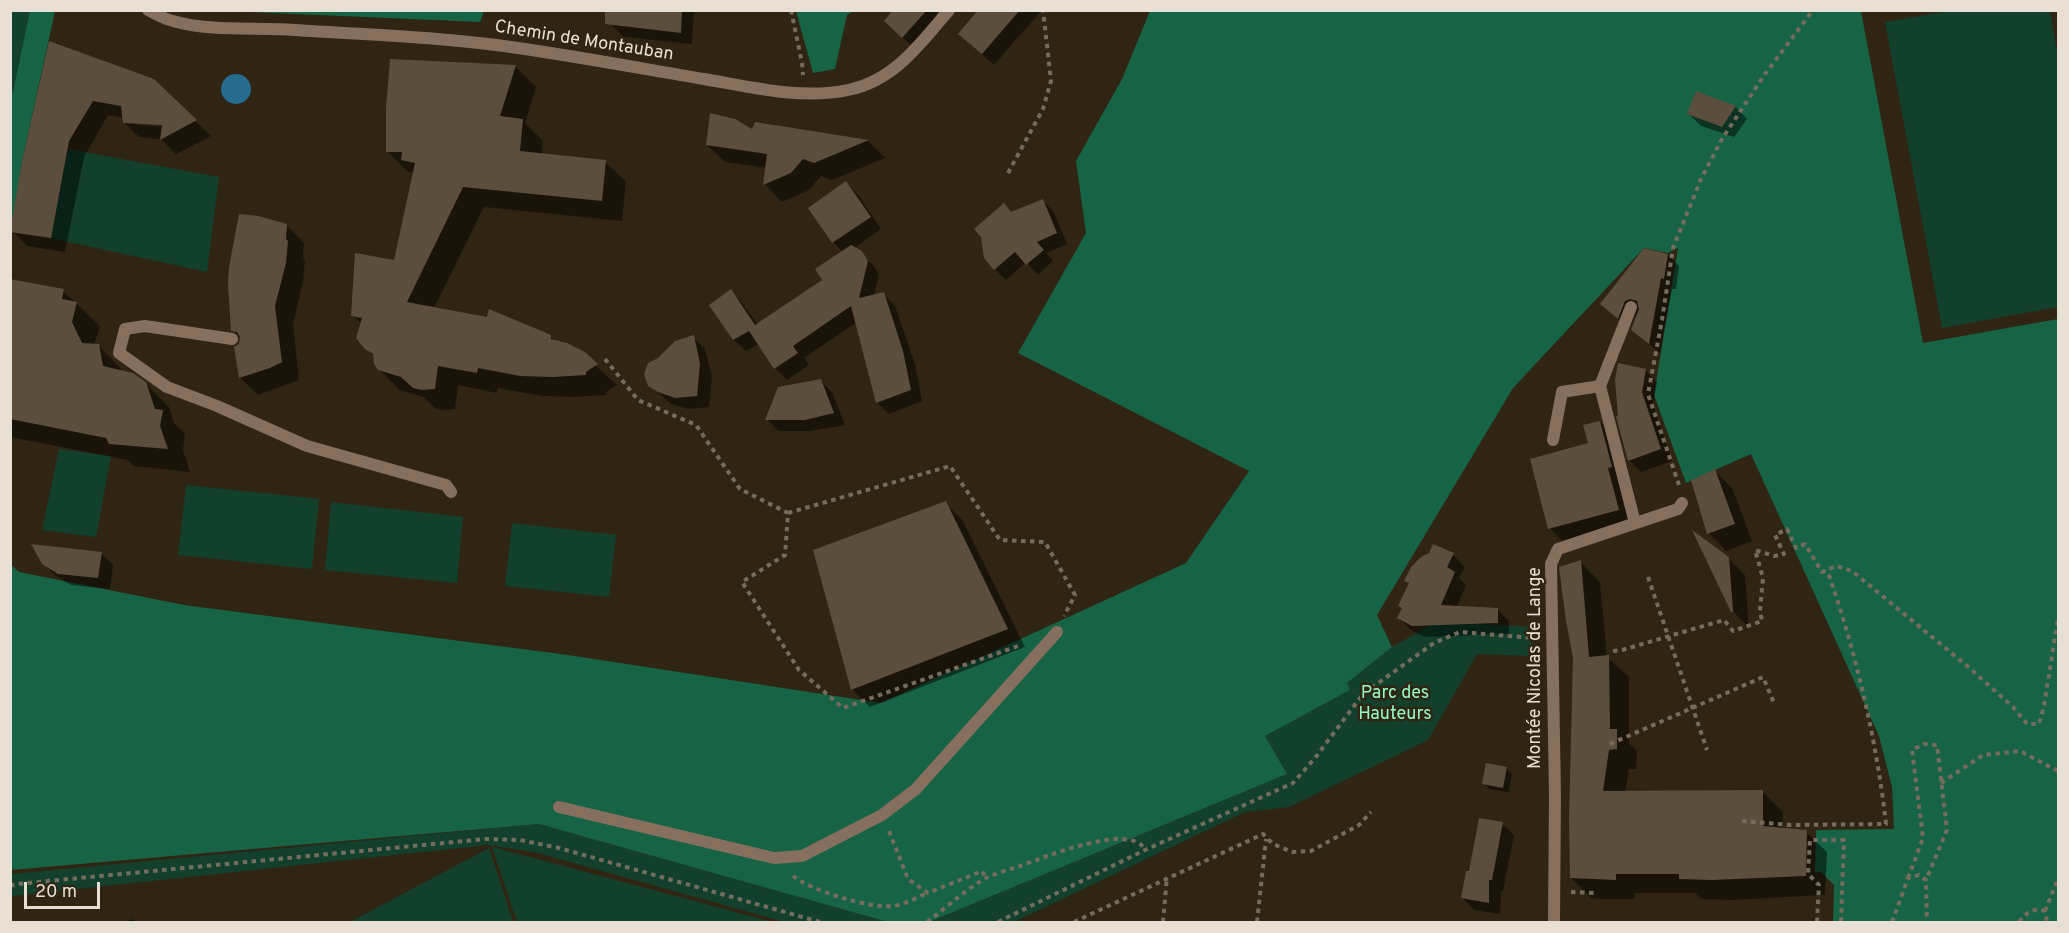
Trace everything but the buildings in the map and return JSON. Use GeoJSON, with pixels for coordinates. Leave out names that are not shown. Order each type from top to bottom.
{"type":"FeatureCollection","features":[{"type":"Feature","properties":{"kind":"street","name":"Chemin de Montauban"},"geometry":{"type":"LineString","coordinates":[[148,10],[172,21],[204,27],[259,28],[439,39],[523,48],[741,85],[820,94],[854,89],[885,77],[912,53],[950,10]]}},
{"type":"Feature","properties":{"kind":"street"},"geometry":{"type":"LineString","coordinates":[[1631,307],[1600,386],[1635,523]]}},
{"type":"Feature","properties":{"kind":"street"},"geometry":{"type":"LineString","coordinates":[[232,339],[145,326],[135,327],[126,329],[119,353],[167,387],[217,406],[307,446],[446,485],[451,492]]}},
{"type":"Feature","properties":{"kind":"street"},"geometry":{"type":"LineString","coordinates":[[1553,440],[1562,392],[1600,386]]}},
{"type":"Feature","properties":{"kind":"street","name":"Montée Nicolas de Lange"},"geometry":{"type":"LineString","coordinates":[[1554,922],[1555,795],[1551,564],[1558,549],[1678,509],[1682,503]]}},
{"type":"Feature","properties":{"kind":"street"},"geometry":{"type":"LineString","coordinates":[[560,807],[774,858],[802,856],[882,815],[916,789],[1057,632]]}},
{"type":"Feature","properties":{"kind":"path"},"geometry":{"type":"LineString","coordinates":[[791,10],[803,77]]}},
{"type":"Feature","properties":{"kind":"path"},"geometry":{"type":"LineString","coordinates":[[1008,173],[1043,109],[1051,81],[1043,10]]}},
{"type":"Feature","properties":{"kind":"path"},"geometry":{"type":"LineString","coordinates":[[1682,503],[1683,498],[1648,393],[1673,248],[1701,179],[1722,140],[1765,74],[1813,10]]}},
{"type":"Feature","properties":{"kind":"path"},"geometry":{"type":"LineString","coordinates":[[605,359],[638,400],[696,425],[740,489],[788,513],[950,466],[1000,540],[1045,542],[1075,595],[1057,632]]}},
{"type":"Feature","properties":{"kind":"path"},"geometry":{"type":"LineString","coordinates":[[788,513],[785,555],[742,582],[799,670],[843,708],[1023,644]]}},
{"type":"Feature","properties":{"kind":"path"},"geometry":{"type":"LineString","coordinates":[[1613,651],[1724,620],[1733,632],[1762,621],[1763,579],[1755,550],[1774,556],[1784,554],[1775,535],[1787,530],[1797,548],[1805,544],[1822,572],[1836,566],[1852,571],[1966,664],[2013,707],[2027,724],[2038,724],[2044,706],[2058,618]]}},
{"type":"Feature","properties":{"kind":"path"},"geometry":{"type":"LineString","coordinates":[[1742,821],[1791,825],[1886,824],[1880,775],[1839,605],[1827,570]]}},
{"type":"Feature","properties":{"kind":"path"},"geometry":{"type":"LineString","coordinates":[[1648,577],[1707,750]]}},
{"type":"Feature","properties":{"kind":"path"},"geometry":{"type":"LineString","coordinates":[[998,922],[1145,850],[1293,783],[1315,759],[1363,694],[1434,643],[1460,632],[1553,638]]}},
{"type":"Feature","properties":{"kind":"path"},"geometry":{"type":"LineString","coordinates":[[1610,744],[1763,677],[1774,703]]}},
{"type":"Feature","properties":{"kind":"path"},"geometry":{"type":"LineString","coordinates":[[1892,922],[1923,838],[1912,750],[1924,744],[1937,745],[1947,830],[1926,880],[1927,922]]}},
{"type":"Feature","properties":{"kind":"path"},"geometry":{"type":"LineString","coordinates":[[1941,783],[1983,755],[1992,754],[2020,752],[2058,771]]}},
{"type":"Feature","properties":{"kind":"path"},"geometry":{"type":"LineString","coordinates":[[1074,922],[1263,834],[1273,844],[1292,852],[1311,850],[1359,825],[1371,812]]}},
{"type":"Feature","properties":{"kind":"path"},"geometry":{"type":"LineString","coordinates":[[882,815],[908,879],[928,893]]}},
{"type":"Feature","properties":{"kind":"path"},"geometry":{"type":"LineString","coordinates":[[1257,922],[1266,838]]}},
{"type":"Feature","properties":{"kind":"path"},"geometry":{"type":"LineString","coordinates":[[10,886],[486,839],[520,840],[560,848],[819,922]]}},
{"type":"Feature","properties":{"kind":"path"},"geometry":{"type":"LineString","coordinates":[[927,922],[986,878],[1076,846],[1113,840],[1134,841],[1143,846],[1145,850]]}},
{"type":"Feature","properties":{"kind":"path"},"geometry":{"type":"LineString","coordinates":[[1817,922],[1819,885],[1809,874],[1810,840],[1844,840],[1841,922]]}},
{"type":"Feature","properties":{"kind":"path"},"geometry":{"type":"LineString","coordinates":[[774,858],[802,883],[854,902],[892,906],[982,871],[986,878]]}},
{"type":"Feature","properties":{"kind":"path"},"geometry":{"type":"LineString","coordinates":[[1908,878],[1919,875],[1926,880]]}},
{"type":"Feature","properties":{"kind":"path"},"geometry":{"type":"LineString","coordinates":[[1163,922],[1167,877]]}},
{"type":"Feature","properties":{"kind":"path"},"geometry":{"type":"LineString","coordinates":[[2047,922],[2045,911],[2058,879]]}},
{"type":"Feature","properties":{"kind":"path"},"geometry":{"type":"LineString","coordinates":[[1580,892],[1594,893]]}},
{"type":"Feature","properties":{"kind":"path"},"geometry":{"type":"LineString","coordinates":[[2019,922],[2029,911],[2036,909],[2045,911]]}},
{"type":"Feature","properties":{"kind":"green space"},"geometry":{"type":"Polygon","coordinates":[[[484,10],[480,22],[227,11],[484,10]]]}},
{"type":"Feature","properties":{"kind":"green space"},"geometry":{"type":"Polygon","coordinates":[[[11,11],[55,11],[22,161],[11,230],[11,11]]]}},
{"type":"Feature","properties":{"kind":"green space"},"geometry":{"type":"Polygon","coordinates":[[[30,11],[55,11],[22,161],[11,230],[11,94],[30,11]]]}},
{"type":"Feature","properties":{"kind":"green space"},"geometry":{"type":"Polygon","coordinates":[[[796,11],[854,11],[847,15],[835,69],[813,73],[796,11]]]}},
{"type":"Feature","properties":{"kind":"green space"},"geometry":{"type":"Polygon","coordinates":[[[1150,11],[1861,11],[1923,343],[2058,319],[2058,922],[1833,922],[1834,885],[1821,872],[1815,872],[1816,830],[1894,829],[1892,787],[1879,736],[1751,454],[1686,483],[1654,395],[1678,248],[1668,253],[1644,248],[1513,388],[1377,615],[1392,647],[1347,683],[1350,690],[1265,736],[1287,774],[929,922],[888,922],[539,824],[11,870],[10,564],[19,572],[184,605],[568,655],[881,703],[1186,563],[1249,471],[1018,353],[1086,233],[1076,161],[1122,79],[1150,11]]]}},
{"type":"Feature","properties":{"kind":"green space"},"geometry":{"type":"Polygon","coordinates":[[[1949,11],[2050,11],[2058,57],[2058,307],[1942,328],[1885,22],[1949,11]]]}},
{"type":"Feature","properties":{"kind":"green space"},"geometry":{"type":"Polygon","coordinates":[[[68,149],[219,177],[207,272],[51,238],[68,149]]]}},
{"type":"Feature","properties":{"kind":"green space"},"geometry":{"type":"Polygon","coordinates":[[[59,449],[111,456],[96,537],[42,530],[59,449]]]}},
{"type":"Feature","properties":{"kind":"green space"},"geometry":{"type":"Polygon","coordinates":[[[186,485],[319,499],[312,569],[178,555],[186,485]]]}},
{"type":"Feature","properties":{"kind":"green space"},"geometry":{"type":"Polygon","coordinates":[[[331,502],[463,517],[457,583],[325,570],[331,502]]]}},
{"type":"Feature","properties":{"kind":"green space"},"geometry":{"type":"Polygon","coordinates":[[[512,523],[616,535],[609,597],[505,586],[512,523]]]}},
{"type":"Feature","properties":{"kind":"green space","name":"Parc des Hauteurs"},"geometry":{"type":"Polygon","coordinates":[[[1479,624],[1531,627],[1532,656],[1477,654],[1428,740],[1289,807],[1245,812],[1014,922],[929,922],[1287,774],[1265,736],[1350,690],[1347,683],[1392,647],[1431,625],[1479,624]]]}},
{"type":"Feature","properties":{"kind":"green space"},"geometry":{"type":"Polygon","coordinates":[[[539,824],[888,922],[785,922],[534,852],[488,845],[11,896],[11,874],[539,824]]]}},
{"type":"Feature","properties":{"kind":"green space"},"geometry":{"type":"Polygon","coordinates":[[[492,847],[773,922],[517,922],[492,847]]]}},
{"type":"Feature","properties":{"kind":"green space"},"geometry":{"type":"Polygon","coordinates":[[[489,848],[513,922],[352,921],[489,848]]]}},
{"type":"Feature","properties":{"kind":"water"},"geometry":{"type":"Polygon","coordinates":[[[236,74],[247,78],[251,89],[247,100],[236,104],[225,100],[221,89],[225,78],[236,74]]]}}]}
